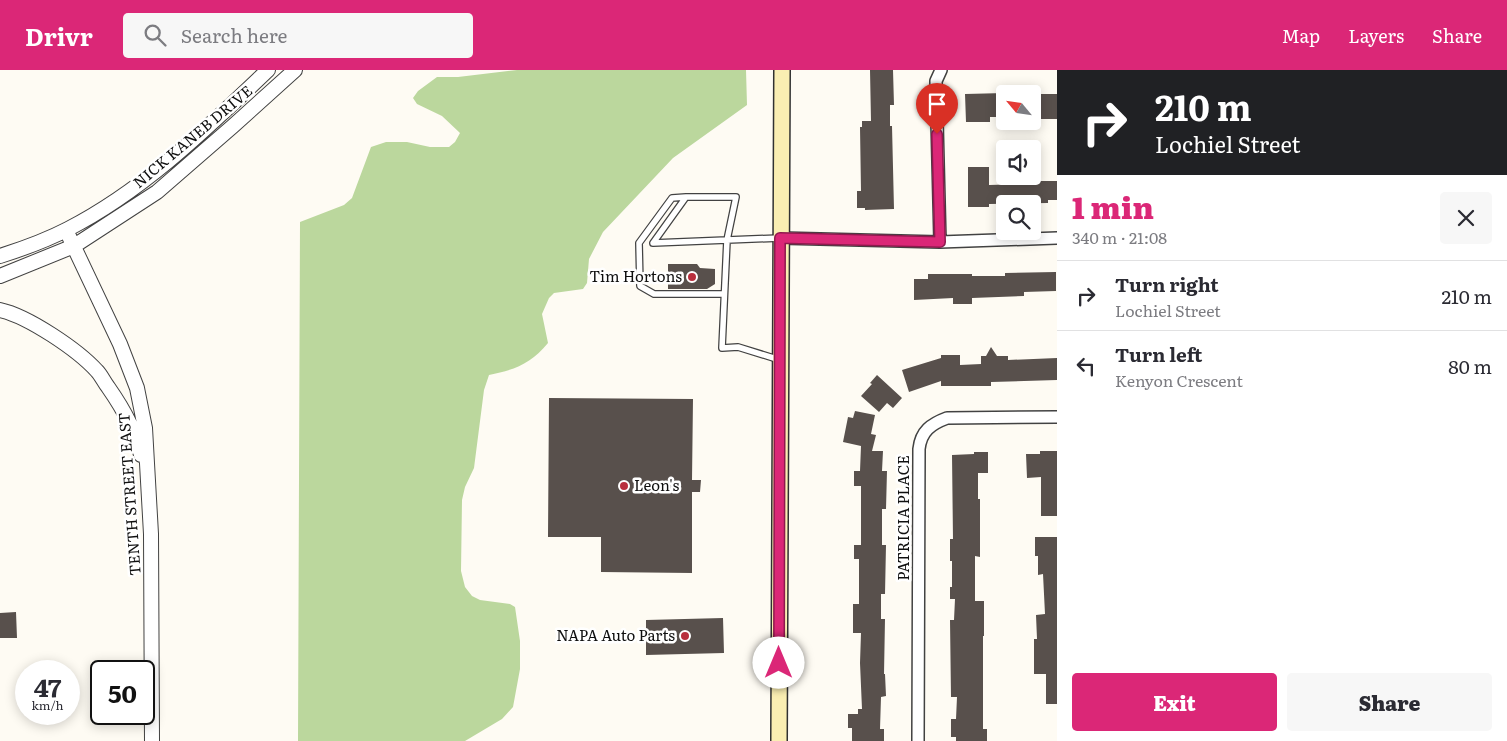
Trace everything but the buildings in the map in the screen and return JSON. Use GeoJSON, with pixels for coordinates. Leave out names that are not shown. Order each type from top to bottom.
{"type":"FeatureCollection","features":[{"type":"Feature","properties":{"kind":"main road"},"geometry":{"type":"LineString","coordinates":[[779,741],[782,70]]}},
{"type":"Feature","properties":{"kind":"street","name":"NICK KANEB DRIVE"},"geometry":{"type":"LineString","coordinates":[[0,256],[66,230],[110,204],[190,144],[268,70]]}},
{"type":"Feature","properties":{"kind":"street","name":"NICK KANEB DRIVE"},"geometry":{"type":"LineString","coordinates":[[0,276],[74,246],[157,192],[295,70]]}},
{"type":"Feature","properties":{"kind":"street"},"geometry":{"type":"LineString","coordinates":[[940,242],[936,81],[941,70]]}},
{"type":"Feature","properties":{"kind":"street","name":"TENTH STREET EAST"},"geometry":{"type":"LineString","coordinates":[[66,230],[120,344],[137,388],[145,428],[151,534],[152,741]]}},
{"type":"Feature","properties":{"kind":"street"},"geometry":{"type":"LineString","coordinates":[[780,238],[940,242],[1057,238]]}},
{"type":"Feature","properties":{"kind":"street"},"geometry":{"type":"LineString","coordinates":[[0,310],[31,322],[66,344],[97,371],[120,405],[139,444],[148,488]]}},
{"type":"Feature","properties":{"kind":"street","name":"PATRICIA PLACE"},"geometry":{"type":"LineString","coordinates":[[918,741],[918,449],[921,439],[928,428],[936,422],[947,418],[1057,417]]}},
{"type":"Feature","properties":{"kind":"lane"},"geometry":{"type":"LineString","coordinates":[[686,197],[653,243],[780,238]]}},
{"type":"Feature","properties":{"kind":"lane"},"geometry":{"type":"LineString","coordinates":[[724,294],[654,294],[640,286],[639,243],[672,198],[736,197],[727,240],[722,348],[738,347],[780,360]]}},
{"type":"Feature","properties":{"kind":"green space"},"geometry":{"type":"Polygon","coordinates":[[[517,70],[746,70],[747,105],[673,158],[603,232],[589,259],[587,283],[583,289],[554,293],[549,298],[542,314],[548,343],[542,350],[522,365],[489,375],[484,390],[474,468],[465,487],[462,500],[461,571],[465,587],[472,596],[480,600],[510,604],[515,607],[520,641],[520,669],[513,707],[502,719],[465,741],[298,741],[300,222],[344,205],[352,198],[371,147],[386,142],[407,142],[430,147],[449,147],[455,142],[460,133],[442,116],[417,104],[413,98],[418,91],[437,77],[458,77],[517,70]]]}},
{"type":"Feature","properties":{"kind":"place","name":"Tim Hortons"},"geometry":{"type":"Point","coordinates":[692,277]}},
{"type":"Feature","properties":{"kind":"place","name":"Leon's"},"geometry":{"type":"Point","coordinates":[624,486]}},
{"type":"Feature","properties":{"kind":"place","name":"NAPA Auto Parts"},"geometry":{"type":"Point","coordinates":[685,636]}},
{"type":"Feature","properties":{"kind":"route"},"geometry":{"type":"LineString","coordinates":[[779,663],[780,238],[940,242],[937,134]]}}]}
